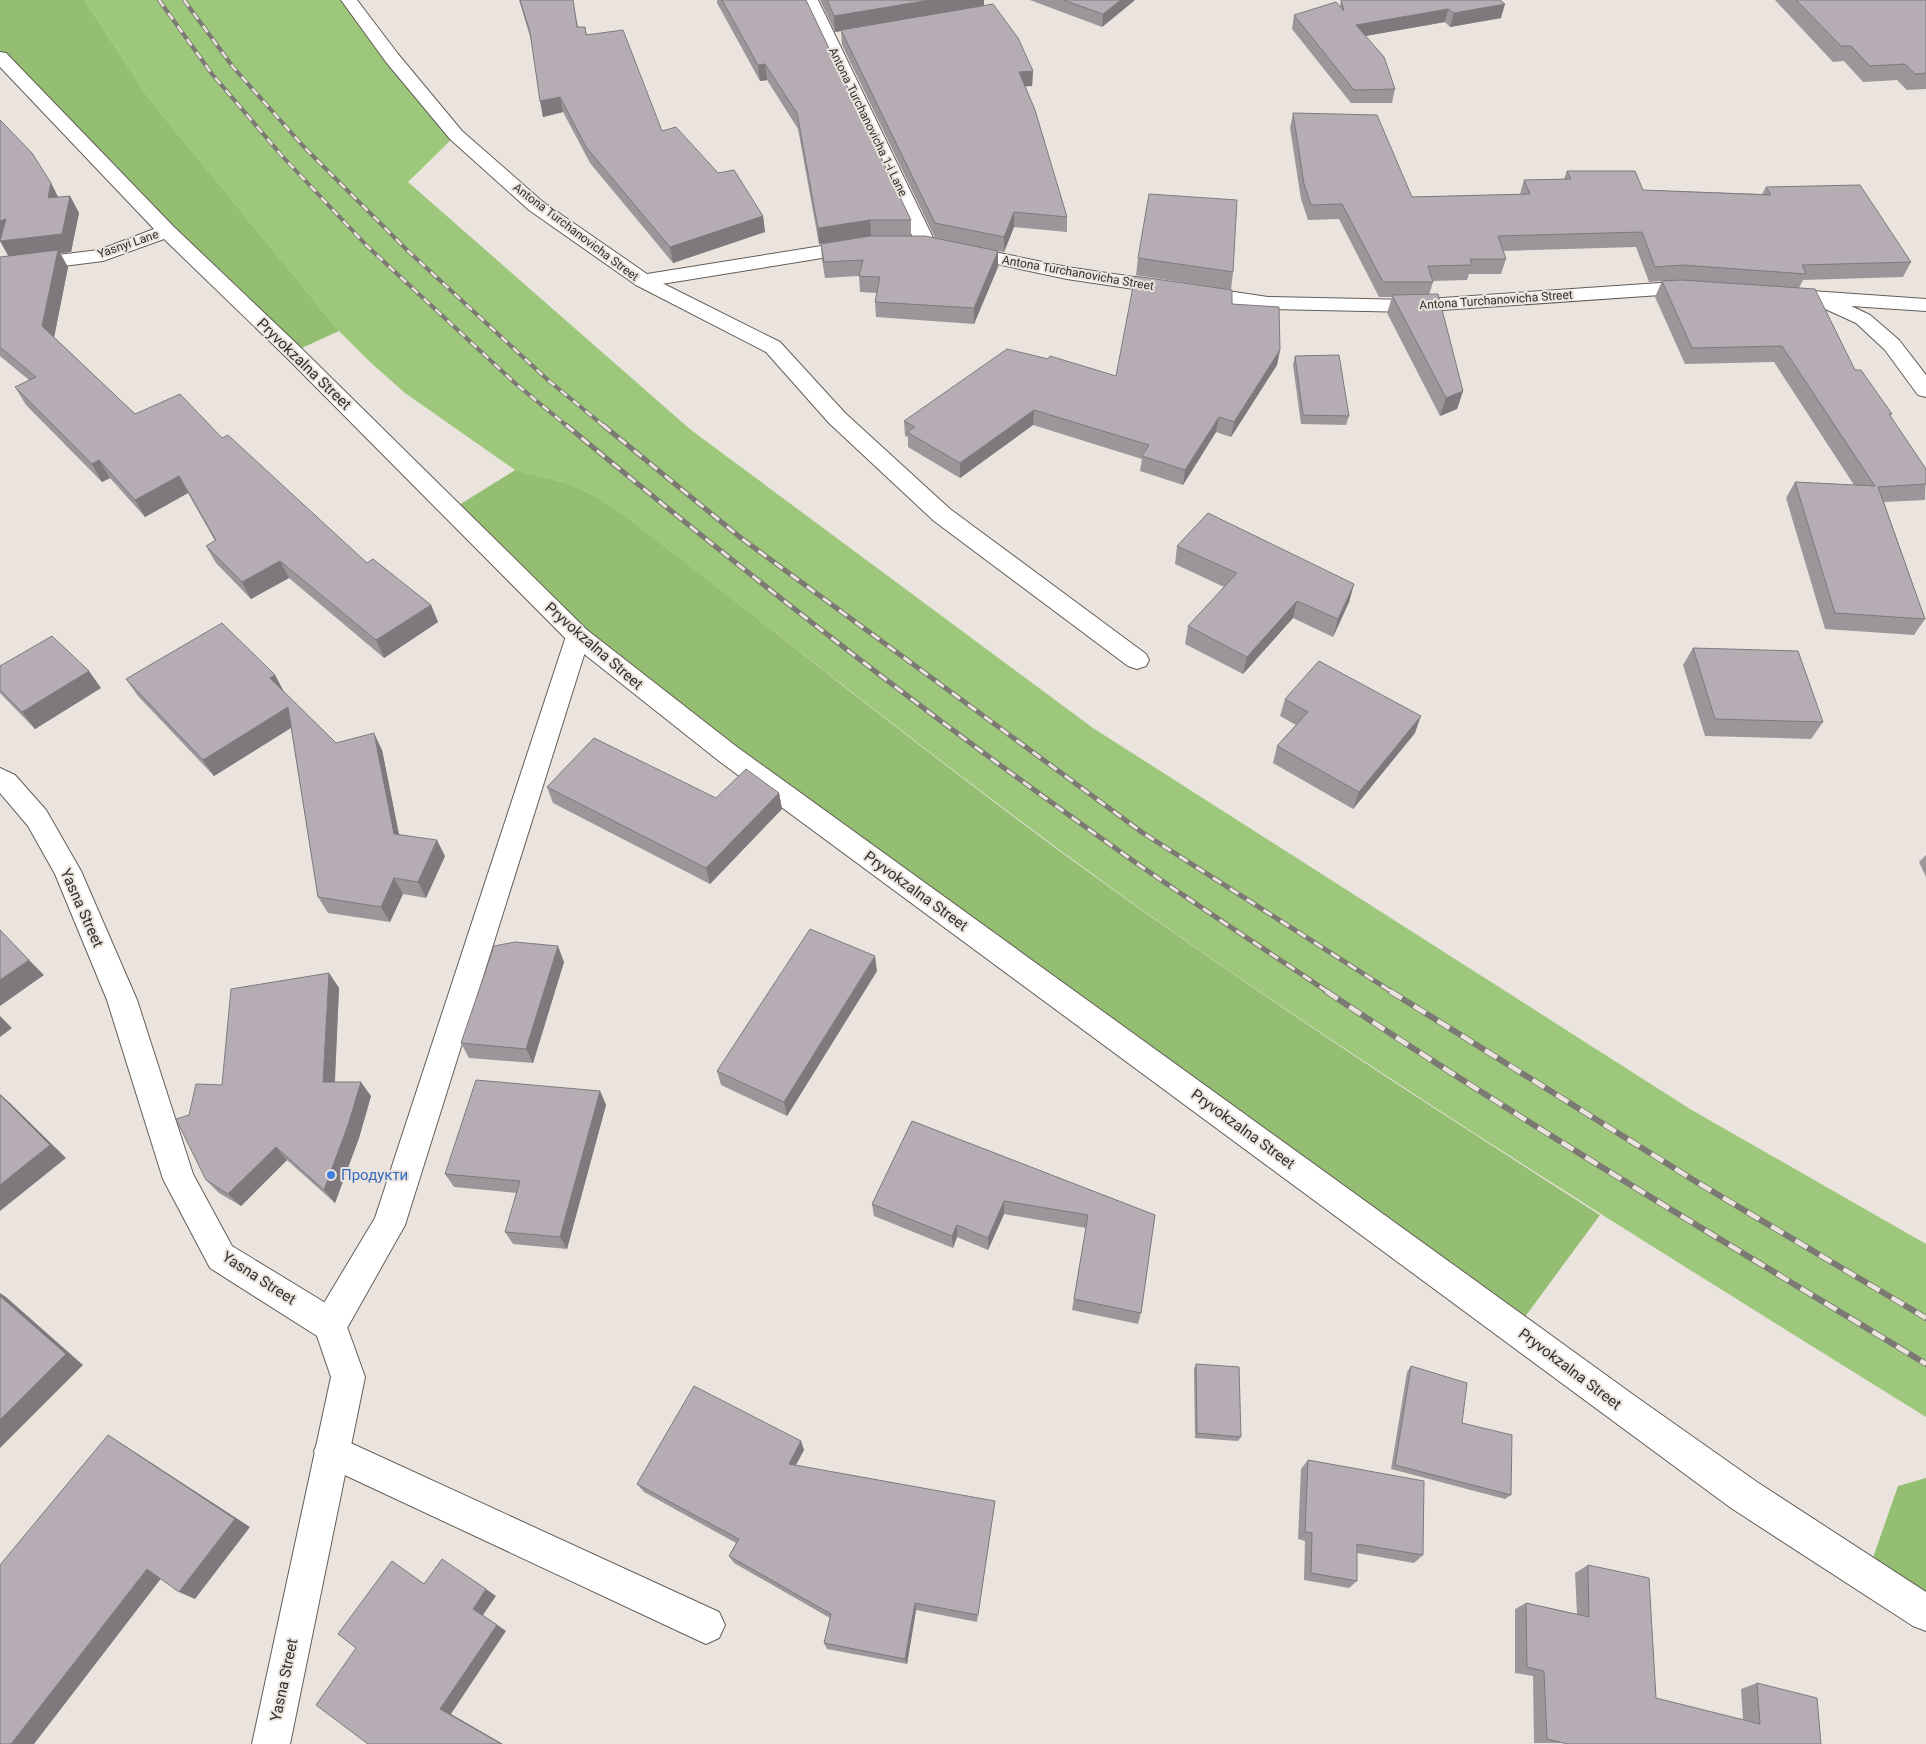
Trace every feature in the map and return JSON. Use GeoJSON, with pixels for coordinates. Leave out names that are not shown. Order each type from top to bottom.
{"type":"FeatureCollection","features":[{"type":"Feature","properties":{"kind":"street","name":"Antona Turchanovicha Street"},"geometry":{"type":"LineString","coordinates":[[350,0],[392,58],[456,135],[536,206],[643,281],[880,244]]}},
{"type":"Feature","properties":{"kind":"street","name":"Antona Turchanovicha 1-i Lane"},"geometry":{"type":"LineString","coordinates":[[810,0],[917,244]]}},
{"type":"Feature","properties":{"kind":"street"},"geometry":{"type":"LineString","coordinates":[[828,40],[847,37]]}},
{"type":"Feature","properties":{"kind":"street","name":"Pryvokzalna Street"},"geometry":{"type":"LineString","coordinates":[[0,57],[167,232],[300,359],[578,636],[728,754],[1623,1408],[1744,1495],[1926,1613]]}},
{"type":"Feature","properties":{"kind":"street","name":"Yasnyi Lane"},"geometry":{"type":"LineString","coordinates":[[0,268],[103,255],[167,232]]}},
{"type":"Feature","properties":{"kind":"street","name":"Antona Turchanovicha Street"},"geometry":{"type":"LineString","coordinates":[[917,244],[1067,273],[1268,304],[1412,306],[1675,288],[1715,291]]}},
{"type":"Feature","properties":{"kind":"street"},"geometry":{"type":"LineString","coordinates":[[643,281],[772,347],[837,418],[942,515],[1137,660]]}},
{"type":"Feature","properties":{"kind":"street"},"geometry":{"type":"LineString","coordinates":[[1765,294],[1926,305]]}},
{"type":"Feature","properties":{"kind":"street"},"geometry":{"type":"LineString","coordinates":[[1814,297],[1863,319],[1892,345],[1926,390]]}},
{"type":"Feature","properties":{"kind":"street"},"geometry":{"type":"LineString","coordinates":[[330,1324],[389,1224],[578,636]]}},
{"type":"Feature","properties":{"kind":"street","name":"Yasna Street"},"geometry":{"type":"LineString","coordinates":[[0,778],[6,782],[37,818],[66,871],[122,1000],[179,1179],[221,1257],[330,1324],[348,1377],[271,1744]]}},
{"type":"Feature","properties":{"kind":"street"},"geometry":{"type":"LineString","coordinates":[[331,1451],[706,1625]]}},
{"type":"Feature","properties":{"kind":"green space"},"geometry":{"type":"Polygon","coordinates":[[[0,0],[84,0],[150,100],[339,331],[293,352],[0,56],[0,0]]]}},
{"type":"Feature","properties":{"kind":"green space"},"geometry":{"type":"Polygon","coordinates":[[[84,0],[349,0],[456,135],[408,182],[691,430],[1093,728],[1690,1109],[1926,1244],[1926,1417],[1475,1134],[1209,957],[986,795],[624,515],[593,495],[566,483],[515,470],[405,393],[339,331],[150,100],[84,0]]]}},
{"type":"Feature","properties":{"kind":"green space"},"geometry":{"type":"Polygon","coordinates":[[[515,470],[566,483],[593,495],[624,515],[1006,811],[1151,917],[1299,1019],[1600,1215],[1516,1329],[728,754],[451,510],[515,470]]]}},
{"type":"Feature","properties":{"kind":"green space"},"geometry":{"type":"Polygon","coordinates":[[[1926,1478],[1926,1613],[1867,1575],[1898,1486],[1926,1478]]]}},
{"type":"Feature","properties":{"kind":"building"},"geometry":{"type":"Polygon","coordinates":[[[520,0],[573,0],[577,27],[585,27],[586,35],[623,30],[662,131],[676,127],[718,173],[734,170],[763,216],[670,247],[586,147],[560,97],[540,101],[530,32],[520,0]]]}},
{"type":"Feature","properties":{"kind":"building"},"geometry":{"type":"Polygon","coordinates":[[[722,0],[806,0],[911,220],[870,220],[818,228],[797,113],[765,64],[758,65],[722,0]]]}},
{"type":"Feature","properties":{"kind":"building"},"geometry":{"type":"Polygon","coordinates":[[[827,0],[930,0],[834,16],[827,0]]]}},
{"type":"Feature","properties":{"kind":"building"},"geometry":{"type":"Polygon","coordinates":[[[1063,0],[1121,0],[1103,14],[1063,0]]]}},
{"type":"Feature","properties":{"kind":"building"},"geometry":{"type":"Polygon","coordinates":[[[1341,0],[1500,0],[1505,4],[1454,13],[1448,9],[1356,25],[1384,57],[1395,89],[1354,90],[1294,15],[1336,2],[1344,11],[1341,0]]]}},
{"type":"Feature","properties":{"kind":"building"},"geometry":{"type":"Polygon","coordinates":[[[1796,0],[1926,0],[1926,73],[1915,74],[1905,64],[1870,66],[1851,46],[1841,46],[1796,0]]]}},
{"type":"Feature","properties":{"kind":"building"},"geometry":{"type":"Polygon","coordinates":[[[993,4],[1018,38],[1033,71],[1019,72],[1035,110],[1067,217],[1014,212],[1004,237],[935,223],[841,30],[993,4]]]}},
{"type":"Feature","properties":{"kind":"building"},"geometry":{"type":"Polygon","coordinates":[[[1293,113],[1377,115],[1412,197],[1530,194],[1524,180],[1571,179],[1567,171],[1635,171],[1643,190],[1771,195],[1766,187],[1860,185],[1911,262],[1802,265],[1806,274],[1682,265],[1655,267],[1642,232],[1498,236],[1506,259],[1470,259],[1472,265],[1428,266],[1433,282],[1383,282],[1342,204],[1311,205],[1304,184],[1293,113]]]}},
{"type":"Feature","properties":{"kind":"building"},"geometry":{"type":"Polygon","coordinates":[[[0,120],[32,153],[51,183],[48,198],[70,196],[62,234],[0,241],[6,219],[0,221],[0,120]]]}},
{"type":"Feature","properties":{"kind":"building"},"geometry":{"type":"Polygon","coordinates":[[[1149,194],[1237,200],[1233,272],[1138,258],[1149,194]]]}},
{"type":"Feature","properties":{"kind":"building"},"geometry":{"type":"Polygon","coordinates":[[[870,236],[925,236],[998,251],[974,308],[875,302],[880,277],[859,276],[863,260],[824,262],[821,244],[870,236]]]}},
{"type":"Feature","properties":{"kind":"building"},"geometry":{"type":"Polygon","coordinates":[[[58,250],[42,326],[135,414],[180,394],[222,438],[228,435],[367,563],[373,559],[431,605],[376,640],[280,561],[242,582],[206,546],[216,540],[179,476],[135,500],[99,460],[92,464],[15,387],[36,377],[0,347],[0,257],[58,250]]]}},
{"type":"Feature","properties":{"kind":"building"},"geometry":{"type":"Polygon","coordinates":[[[1135,276],[1232,290],[1232,304],[1279,307],[1280,350],[1234,422],[1219,417],[1185,470],[1142,456],[1149,445],[1034,410],[960,463],[907,432],[915,427],[904,421],[1007,349],[1048,359],[1050,356],[1116,376],[1135,276]]]}},
{"type":"Feature","properties":{"kind":"building"},"geometry":{"type":"Polygon","coordinates":[[[1682,280],[1815,289],[1855,370],[1861,370],[1892,414],[1889,414],[1926,469],[1926,484],[1878,487],[1925,619],[1835,613],[1795,482],[1875,486],[1782,346],[1692,348],[1662,281],[1682,280]]]}},
{"type":"Feature","properties":{"kind":"building"},"geometry":{"type":"Polygon","coordinates":[[[1438,294],[1463,391],[1446,398],[1392,295],[1438,294]]]}},
{"type":"Feature","properties":{"kind":"building"},"geometry":{"type":"Polygon","coordinates":[[[1339,355],[1349,416],[1303,415],[1295,356],[1339,355]]]}},
{"type":"Feature","properties":{"kind":"building"},"geometry":{"type":"Polygon","coordinates":[[[1208,513],[1354,584],[1338,619],[1297,601],[1247,657],[1188,626],[1237,573],[1177,546],[1208,513]]]}},
{"type":"Feature","properties":{"kind":"building"},"geometry":{"type":"Polygon","coordinates":[[[222,623],[275,675],[270,678],[336,743],[374,733],[394,834],[437,840],[418,882],[394,878],[381,907],[318,897],[288,707],[203,760],[126,679],[222,623]]]}},
{"type":"Feature","properties":{"kind":"building"},"geometry":{"type":"Polygon","coordinates":[[[52,636],[89,671],[22,712],[0,690],[0,666],[52,636]]]}},
{"type":"Feature","properties":{"kind":"building"},"geometry":{"type":"Polygon","coordinates":[[[1693,648],[1798,651],[1823,722],[1715,719],[1693,648]]]}},
{"type":"Feature","properties":{"kind":"building"},"geometry":{"type":"Polygon","coordinates":[[[1319,661],[1421,716],[1359,792],[1277,746],[1308,712],[1285,699],[1319,661]]]}},
{"type":"Feature","properties":{"kind":"building"},"geometry":{"type":"Polygon","coordinates":[[[594,738],[716,798],[746,769],[779,793],[706,868],[547,787],[594,738]]]}},
{"type":"Feature","properties":{"kind":"building"},"geometry":{"type":"Polygon","coordinates":[[[810,929],[875,956],[784,1102],[717,1071],[810,929]]]}},
{"type":"Feature","properties":{"kind":"building"},"geometry":{"type":"Polygon","coordinates":[[[0,930],[29,960],[0,980],[0,930]]]}},
{"type":"Feature","properties":{"kind":"building"},"geometry":{"type":"Polygon","coordinates":[[[515,942],[558,946],[526,1049],[461,1043],[494,946],[515,942]]]}},
{"type":"Feature","properties":{"kind":"building"},"geometry":{"type":"Polygon","coordinates":[[[329,973],[323,1082],[361,1082],[348,1125],[324,1190],[276,1147],[228,1194],[206,1180],[176,1119],[189,1115],[196,1084],[222,1085],[231,989],[329,973]]]}},
{"type":"Feature","properties":{"kind":"building"},"geometry":{"type":"Polygon","coordinates":[[[476,1080],[600,1091],[560,1237],[505,1232],[520,1181],[445,1174],[476,1080]]]}},
{"type":"Feature","properties":{"kind":"building"},"geometry":{"type":"Polygon","coordinates":[[[0,1095],[50,1145],[0,1185],[0,1095]]]}},
{"type":"Feature","properties":{"kind":"building"},"geometry":{"type":"Polygon","coordinates":[[[912,1121],[1155,1215],[1141,1313],[1074,1299],[1088,1215],[1004,1201],[988,1238],[957,1225],[952,1236],[872,1204],[912,1121]]]}},
{"type":"Feature","properties":{"kind":"building"},"geometry":{"type":"Polygon","coordinates":[[[0,1296],[66,1354],[0,1420],[0,1296]]]}},
{"type":"Feature","properties":{"kind":"building"},"geometry":{"type":"Polygon","coordinates":[[[1196,1364],[1239,1367],[1241,1437],[1197,1433],[1196,1364]]]}},
{"type":"Feature","properties":{"kind":"building"},"geometry":{"type":"Polygon","coordinates":[[[1411,1366],[1467,1383],[1462,1423],[1512,1435],[1511,1495],[1395,1465],[1411,1366]]]}},
{"type":"Feature","properties":{"kind":"building"},"geometry":{"type":"Polygon","coordinates":[[[694,1386],[801,1441],[789,1464],[995,1501],[978,1615],[915,1603],[905,1659],[824,1643],[831,1614],[729,1556],[739,1539],[637,1484],[694,1386]]]}},
{"type":"Feature","properties":{"kind":"building"},"geometry":{"type":"Polygon","coordinates":[[[108,1435],[235,1519],[179,1592],[147,1569],[11,1744],[0,1744],[0,1565],[108,1435]]]}},
{"type":"Feature","properties":{"kind":"building"},"geometry":{"type":"Polygon","coordinates":[[[1308,1460],[1424,1481],[1423,1555],[1357,1544],[1357,1581],[1311,1573],[1312,1533],[1305,1532],[1308,1460]]]}},
{"type":"Feature","properties":{"kind":"building"},"geometry":{"type":"Polygon","coordinates":[[[442,1559],[486,1589],[473,1609],[497,1625],[440,1709],[501,1744],[368,1744],[316,1705],[356,1648],[338,1634],[392,1561],[424,1584],[442,1559]]]}},
{"type":"Feature","properties":{"kind":"building"},"geometry":{"type":"Polygon","coordinates":[[[1588,1565],[1649,1578],[1656,1698],[1760,1724],[1757,1683],[1817,1698],[1821,1744],[1568,1744],[1547,1739],[1544,1671],[1527,1667],[1526,1603],[1589,1617],[1588,1565]]]}},
{"type":"Feature","properties":{"kind":"railway"},"geometry":{"type":"LineString","coordinates":[[159,0],[212,74],[283,157],[367,246],[516,384],[567,426]]}},
{"type":"Feature","properties":{"kind":"railway"},"geometry":{"type":"LineString","coordinates":[[184,0],[233,67],[304,147],[407,250],[549,381],[604,426]]}},
{"type":"Feature","properties":{"kind":"railway"},"geometry":{"type":"LineString","coordinates":[[566,425],[702,536],[910,698],[1148,871],[1328,992]]}},
{"type":"Feature","properties":{"kind":"railway"},"geometry":{"type":"LineString","coordinates":[[603,425],[741,538],[1143,833],[1392,992]]}},
{"type":"Feature","properties":{"kind":"railway"},"geometry":{"type":"LineString","coordinates":[[1326,991],[1549,1134],[1926,1364]]}},
{"type":"Feature","properties":{"kind":"railway"},"geometry":{"type":"LineString","coordinates":[[1390,991],[1695,1181],[1926,1318]]}},
{"type":"Feature","properties":{"kind":"place","name":"Продукти"},"geometry":{"type":"Point","coordinates":[331,1175]}}]}
